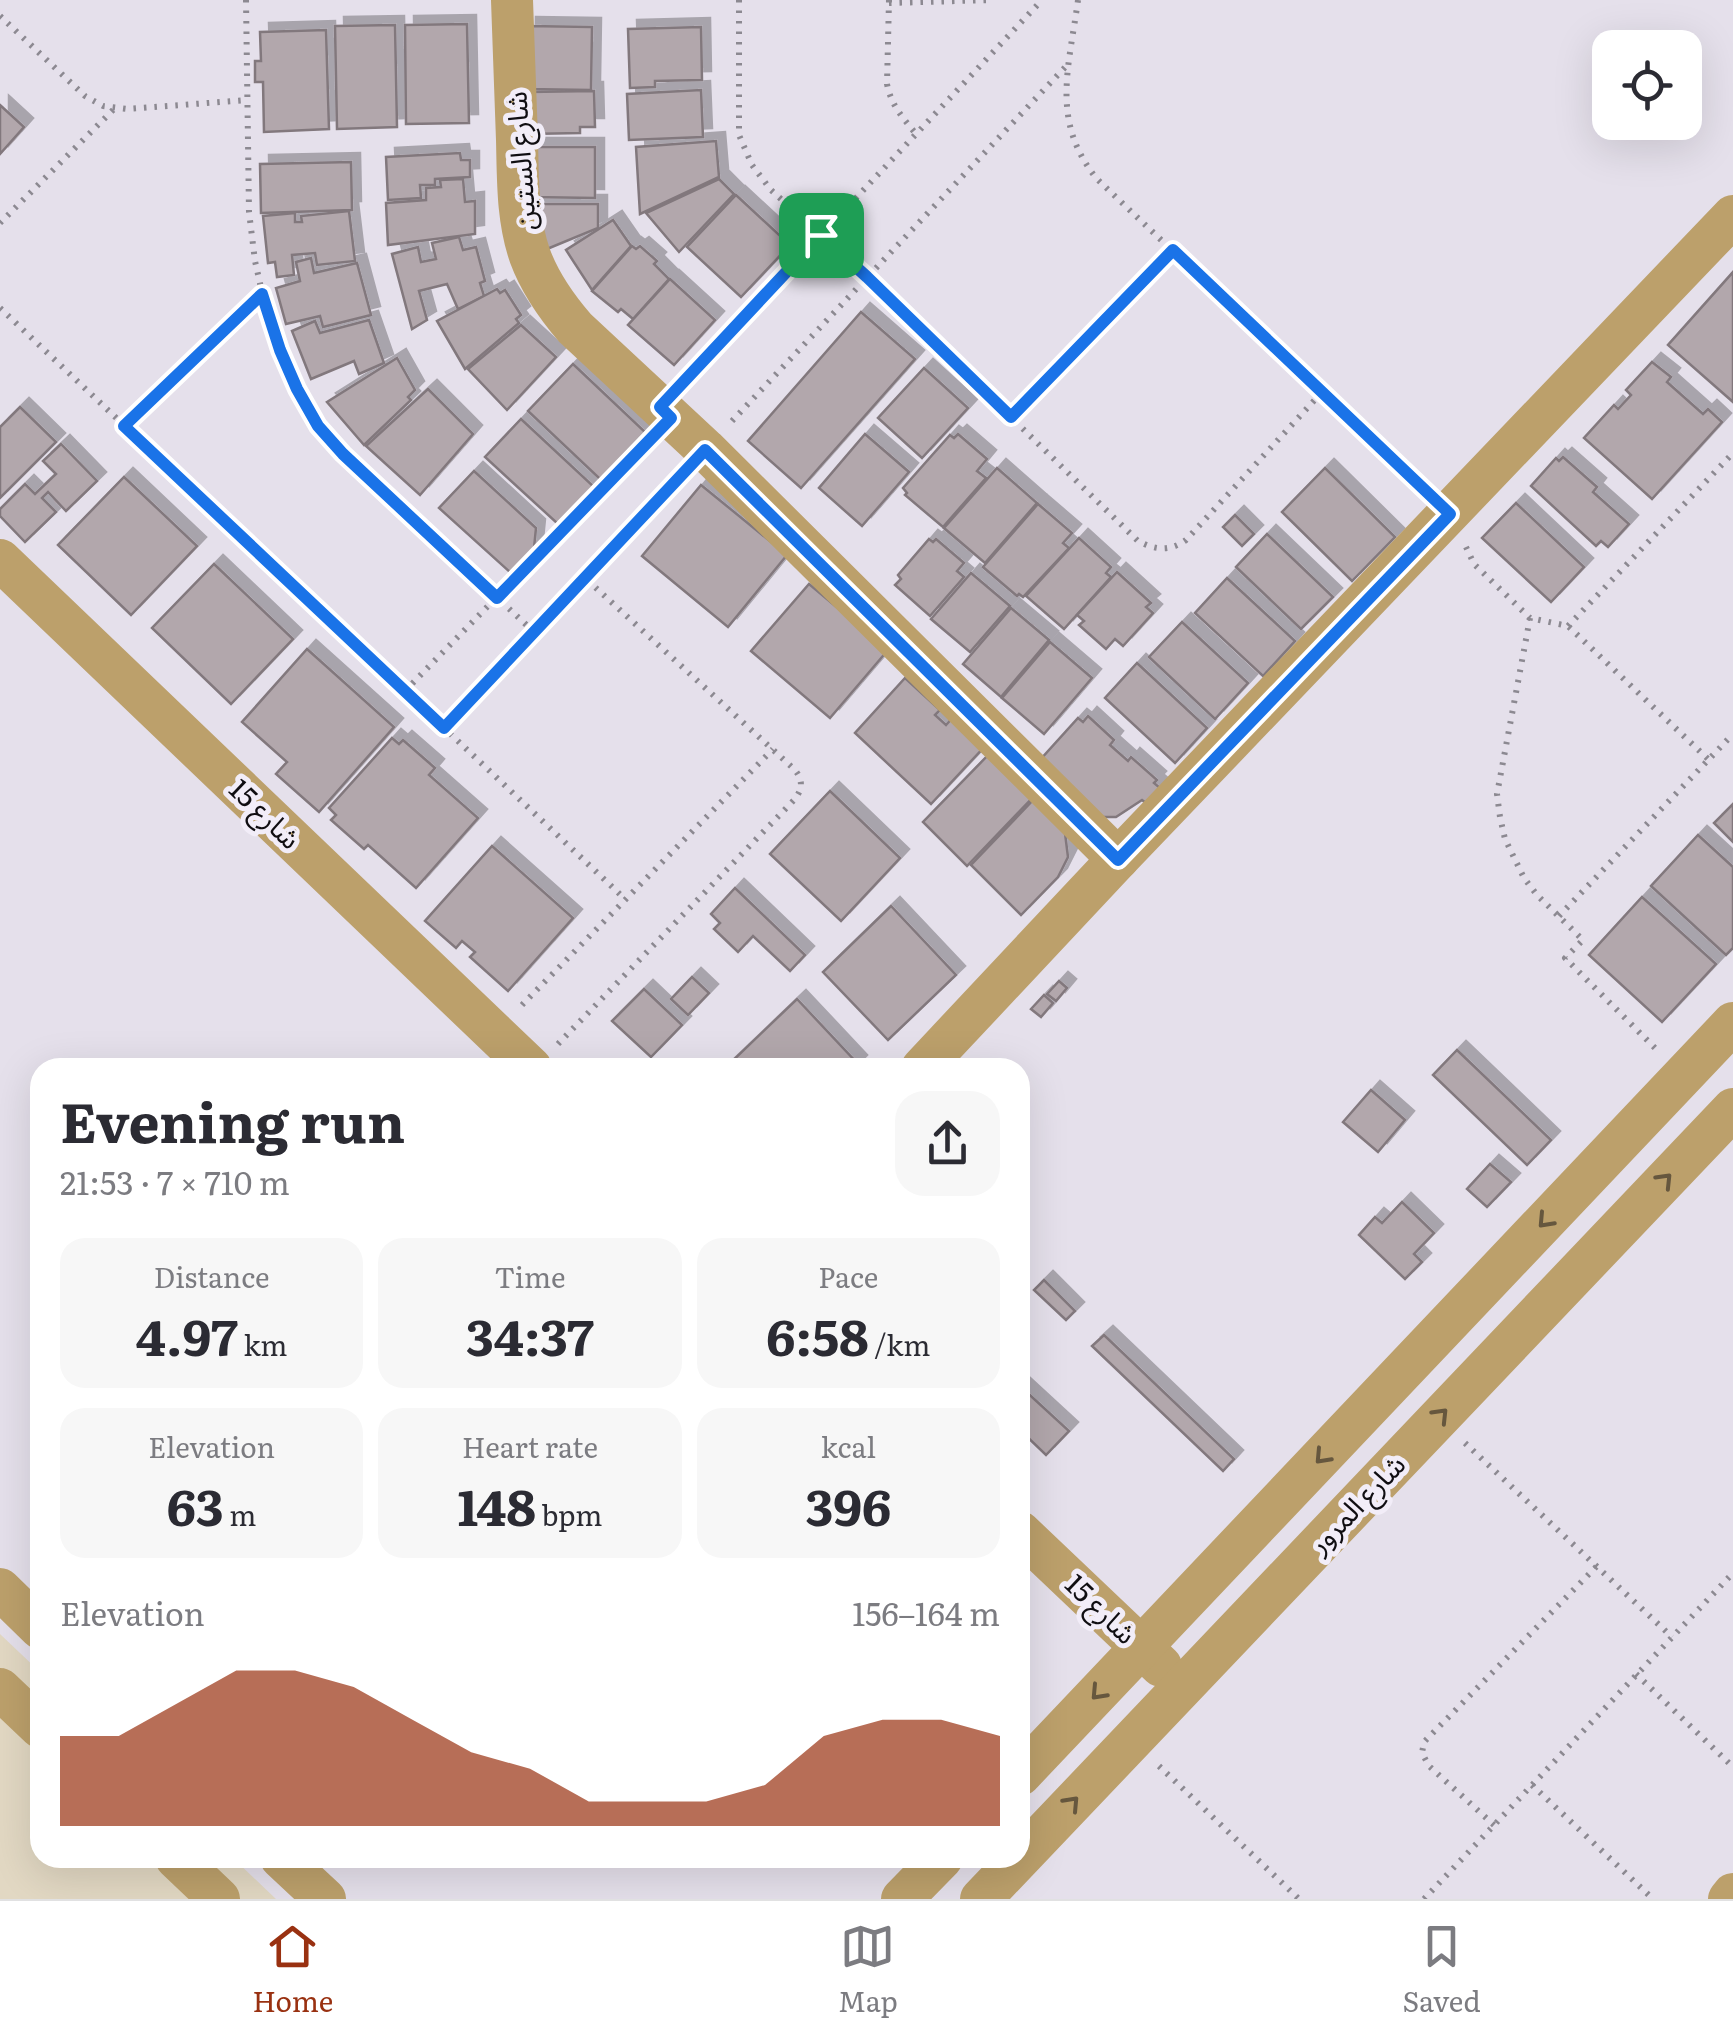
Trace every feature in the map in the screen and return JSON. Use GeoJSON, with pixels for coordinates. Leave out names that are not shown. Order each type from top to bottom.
{"type":"FeatureCollection","features":[{"type":"Feature","properties":{"kind":"street","name":"شارع الستين"},"geometry":{"type":"LineString","coordinates":[[512,0],[522,225],[530,256],[558,308],[1118,860]]}},
{"type":"Feature","properties":{"kind":"street"},"geometry":{"type":"LineString","coordinates":[[931,1058],[1733,216]]}},
{"type":"Feature","properties":{"kind":"street","name":"شارع 15"},"geometry":{"type":"LineString","coordinates":[[0,560],[494,1033],[537,1058]]}},
{"type":"Feature","properties":{"kind":"street","name":"شارع المرور"},"geometry":{"type":"LineString","coordinates":[[1030,1764],[1733,1024]]}},
{"type":"Feature","properties":{"kind":"street","name":"شارع المرور"},"geometry":{"type":"LineString","coordinates":[[1030,1847],[1733,1109]]}},
{"type":"Feature","properties":{"kind":"street","name":"شارع 15"},"geometry":{"type":"LineString","coordinates":[[1030,1542],[1182,1686]]}},
{"type":"Feature","properties":{"kind":"street"},"geometry":{"type":"LineString","coordinates":[[0,1590],[30,1618]]}},
{"type":"Feature","properties":{"kind":"street"},"geometry":{"type":"LineString","coordinates":[[0,1689],[30,1718]]}},
{"type":"Feature","properties":{"kind":"street"},"geometry":{"type":"LineString","coordinates":[[187,1868],[220,1899]]}},
{"type":"Feature","properties":{"kind":"street"},"geometry":{"type":"LineString","coordinates":[[292,1868],[325,1899]]}},
{"type":"Feature","properties":{"kind":"street"},"geometry":{"type":"LineString","coordinates":[[902,1899],[932,1868]]}},
{"type":"Feature","properties":{"kind":"street","name":"شارع المرور"},"geometry":{"type":"LineString","coordinates":[[981,1899],[1010,1868]]}},
{"type":"Feature","properties":{"kind":"path"},"geometry":{"type":"LineString","coordinates":[[246,0],[249,212],[255,261],[280,350],[297,389],[318,426],[343,454],[534,632]]}},
{"type":"Feature","properties":{"kind":"path"},"geometry":{"type":"LineString","coordinates":[[739,0],[739,135],[752,165],[771,190],[867,277],[1138,541],[1150,548],[1165,549],[1186,540],[1322,392]]}},
{"type":"Feature","properties":{"kind":"path"},"geometry":{"type":"LineString","coordinates":[[916,134],[890,96],[889,1],[991,0]]}},
{"type":"Feature","properties":{"kind":"path"},"geometry":{"type":"LineString","coordinates":[[405,691],[497,598],[821,235],[1042,0]]}},
{"type":"Feature","properties":{"kind":"path"},"geometry":{"type":"LineString","coordinates":[[1078,0],[1066,104],[1068,127],[1085,164],[1450,514],[1474,564],[1530,618],[1568,626],[1709,760]]}},
{"type":"Feature","properties":{"kind":"path"},"geometry":{"type":"LineString","coordinates":[[0,16],[85,96],[103,106],[248,100]]}},
{"type":"Feature","properties":{"kind":"path"},"geometry":{"type":"LineString","coordinates":[[444,728],[1070,62]]}},
{"type":"Feature","properties":{"kind":"path"},"geometry":{"type":"LineString","coordinates":[[0,223],[115,108]]}},
{"type":"Feature","properties":{"kind":"path"},"geometry":{"type":"LineString","coordinates":[[1011,417],[1173,250]]}},
{"type":"Feature","properties":{"kind":"path"},"geometry":{"type":"LineString","coordinates":[[124,426],[262,294]]}},
{"type":"Feature","properties":{"kind":"path"},"geometry":{"type":"LineString","coordinates":[[0,308],[625,900]]}},
{"type":"Feature","properties":{"kind":"path"},"geometry":{"type":"LineString","coordinates":[[1568,626],[1733,453]]}},
{"type":"Feature","properties":{"kind":"path"},"geometry":{"type":"LineString","coordinates":[[542,1058],[800,792],[802,784],[800,775],[773,749],[584,578]]}},
{"type":"Feature","properties":{"kind":"path"},"geometry":{"type":"LineString","coordinates":[[1530,618],[1497,794],[1505,839],[1537,895],[1582,940],[1566,958],[1683,1076]]}},
{"type":"Feature","properties":{"kind":"path"},"geometry":{"type":"LineString","coordinates":[[1559,916],[1733,734]]}},
{"type":"Feature","properties":{"kind":"path"},"geometry":{"type":"LineString","coordinates":[[494,1033],[773,749]]}},
{"type":"Feature","properties":{"kind":"path"},"geometry":{"type":"LineString","coordinates":[[1438,1418],[1672,1637]]}},
{"type":"Feature","properties":{"kind":"path"},"geometry":{"type":"LineString","coordinates":[[1494,1825],[1429,1766],[1422,1754],[1424,1742],[1597,1566]]}},
{"type":"Feature","properties":{"kind":"path"},"geometry":{"type":"LineString","coordinates":[[1424,1899],[1733,1573]]}},
{"type":"Feature","properties":{"kind":"path"},"geometry":{"type":"LineString","coordinates":[[1636,1674],[1733,1767]]}},
{"type":"Feature","properties":{"kind":"path"},"geometry":{"type":"LineString","coordinates":[[1132,1740],[1299,1899]]}},
{"type":"Feature","properties":{"kind":"path"},"geometry":{"type":"LineString","coordinates":[[1532,1785],[1653,1899]]}},
{"type":"Feature","properties":{"kind":"shaded area"},"geometry":{"type":"Polygon","coordinates":[[[0,1634],[30,1662],[30,1868],[243,1868],[276,1899],[0,1899],[0,1634]]]}},
{"type":"Feature","properties":{"kind":"building"},"geometry":{"type":"Polygon","coordinates":[[[467,24],[469,123],[406,124],[405,25],[467,24]]]}},
{"type":"Feature","properties":{"kind":"building"},"geometry":{"type":"Polygon","coordinates":[[[395,25],[397,127],[337,129],[335,26],[395,25]]]}},
{"type":"Feature","properties":{"kind":"building"},"geometry":{"type":"Polygon","coordinates":[[[527,26],[592,27],[591,90],[526,89],[527,26]]]}},
{"type":"Feature","properties":{"kind":"building"},"geometry":{"type":"Polygon","coordinates":[[[701,27],[702,80],[655,81],[655,87],[630,88],[628,29],[701,27]]]}},
{"type":"Feature","properties":{"kind":"building"},"geometry":{"type":"Polygon","coordinates":[[[326,30],[329,129],[264,132],[263,82],[255,82],[255,61],[261,61],[260,32],[326,30]]]}},
{"type":"Feature","properties":{"kind":"building"},"geometry":{"type":"Polygon","coordinates":[[[701,90],[703,137],[629,140],[627,94],[701,90]]]}},
{"type":"Feature","properties":{"kind":"building"},"geometry":{"type":"Polygon","coordinates":[[[594,91],[595,127],[580,127],[580,133],[529,134],[528,92],[594,91]]]}},
{"type":"Feature","properties":{"kind":"building"},"geometry":{"type":"Polygon","coordinates":[[[0,105],[24,127],[0,154],[0,105]]]}},
{"type":"Feature","properties":{"kind":"building"},"geometry":{"type":"Polygon","coordinates":[[[716,141],[719,177],[640,214],[636,147],[716,141]]]}},
{"type":"Feature","properties":{"kind":"building"},"geometry":{"type":"Polygon","coordinates":[[[531,147],[595,147],[595,198],[531,197],[531,147]]]}},
{"type":"Feature","properties":{"kind":"building"},"geometry":{"type":"Polygon","coordinates":[[[460,153],[461,160],[470,160],[470,177],[435,179],[435,185],[420,185],[421,198],[388,200],[386,157],[460,153]]]}},
{"type":"Feature","properties":{"kind":"building"},"geometry":{"type":"Polygon","coordinates":[[[351,162],[352,210],[261,213],[260,164],[351,162]]]}},
{"type":"Feature","properties":{"kind":"building"},"geometry":{"type":"Polygon","coordinates":[[[463,179],[465,202],[475,201],[475,234],[388,245],[386,203],[426,200],[426,188],[441,187],[440,180],[463,179]]]}},
{"type":"Feature","properties":{"kind":"building"},"geometry":{"type":"Polygon","coordinates":[[[719,179],[734,194],[679,252],[646,213],[719,179]]]}},
{"type":"Feature","properties":{"kind":"building"},"geometry":{"type":"Polygon","coordinates":[[[736,195],[790,245],[741,297],[687,247],[736,195]]]}},
{"type":"Feature","properties":{"kind":"building"},"geometry":{"type":"Polygon","coordinates":[[[531,204],[598,204],[598,228],[547,249],[531,204]]]}},
{"type":"Feature","properties":{"kind":"building"},"geometry":{"type":"Polygon","coordinates":[[[349,211],[355,261],[317,265],[315,253],[292,255],[294,275],[277,277],[275,262],[268,263],[263,216],[295,213],[295,222],[302,222],[301,216],[349,211]]]}},
{"type":"Feature","properties":{"kind":"building"},"geometry":{"type":"Polygon","coordinates":[[[613,220],[631,246],[592,290],[566,250],[613,220]]]}},
{"type":"Feature","properties":{"kind":"building"},"geometry":{"type":"Polygon","coordinates":[[[459,237],[463,250],[476,247],[485,281],[480,283],[484,296],[458,309],[447,284],[419,291],[427,320],[412,329],[392,254],[418,247],[421,262],[436,259],[432,243],[459,237]]]}},
{"type":"Feature","properties":{"kind":"building"},"geometry":{"type":"Polygon","coordinates":[[[632,246],[640,246],[657,261],[654,264],[669,279],[633,319],[592,291],[632,246]]]}},
{"type":"Feature","properties":{"kind":"building"},"geometry":{"type":"Polygon","coordinates":[[[311,258],[314,273],[357,263],[371,315],[323,327],[320,316],[286,324],[276,288],[300,281],[296,262],[311,258]]]}},
{"type":"Feature","properties":{"kind":"building"},"geometry":{"type":"Polygon","coordinates":[[[1733,272],[1733,402],[1668,345],[1733,272]]]}},
{"type":"Feature","properties":{"kind":"building"},"geometry":{"type":"Polygon","coordinates":[[[670,279],[715,320],[674,365],[628,325],[670,279]]]}},
{"type":"Feature","properties":{"kind":"building"},"geometry":{"type":"Polygon","coordinates":[[[497,289],[500,293],[505,290],[521,315],[516,319],[519,323],[465,369],[437,321],[497,289]]]}},
{"type":"Feature","properties":{"kind":"building"},"geometry":{"type":"Polygon","coordinates":[[[861,312],[915,359],[801,488],[748,441],[861,312]]]}},
{"type":"Feature","properties":{"kind":"building"},"geometry":{"type":"Polygon","coordinates":[[[369,320],[384,363],[359,374],[354,361],[311,379],[292,331],[315,321],[320,333],[369,320]]]}},
{"type":"Feature","properties":{"kind":"building"},"geometry":{"type":"Polygon","coordinates":[[[521,325],[556,357],[507,410],[468,369],[521,325]]]}},
{"type":"Feature","properties":{"kind":"building"},"geometry":{"type":"Polygon","coordinates":[[[397,358],[415,390],[408,397],[411,400],[364,445],[327,402],[397,358]]]}},
{"type":"Feature","properties":{"kind":"building"},"geometry":{"type":"Polygon","coordinates":[[[1652,362],[1671,377],[1667,382],[1703,414],[1708,409],[1722,422],[1652,499],[1584,438],[1614,405],[1618,409],[1631,395],[1626,390],[1652,362]]]}},
{"type":"Feature","properties":{"kind":"building"},"geometry":{"type":"Polygon","coordinates":[[[573,364],[645,432],[600,479],[528,411],[573,364]]]}},
{"type":"Feature","properties":{"kind":"building"},"geometry":{"type":"Polygon","coordinates":[[[924,368],[968,408],[922,458],[878,418],[924,368]]]}},
{"type":"Feature","properties":{"kind":"building"},"geometry":{"type":"Polygon","coordinates":[[[428,389],[473,434],[420,495],[366,446],[428,389]]]}},
{"type":"Feature","properties":{"kind":"building"},"geometry":{"type":"Polygon","coordinates":[[[20,407],[56,442],[0,498],[0,427],[20,407]]]}},
{"type":"Feature","properties":{"kind":"building"},"geometry":{"type":"Polygon","coordinates":[[[521,419],[593,486],[558,524],[485,457],[521,419]]]}},
{"type":"Feature","properties":{"kind":"building"},"geometry":{"type":"Polygon","coordinates":[[[865,434],[909,472],[862,526],[819,488],[865,434]]]}},
{"type":"Feature","properties":{"kind":"building"},"geometry":{"type":"Polygon","coordinates":[[[958,434],[987,459],[977,471],[986,478],[943,527],[905,495],[903,488],[950,435],[954,438],[958,434]]]}},
{"type":"Feature","properties":{"kind":"building"},"geometry":{"type":"Polygon","coordinates":[[[61,444],[97,481],[66,511],[48,492],[42,498],[56,512],[25,542],[0,516],[0,509],[25,484],[35,494],[56,474],[43,461],[61,444]]]}},
{"type":"Feature","properties":{"kind":"building"},"geometry":{"type":"Polygon","coordinates":[[[1563,457],[1597,487],[1593,492],[1629,524],[1608,547],[1601,541],[1596,546],[1531,486],[1556,458],[1559,461],[1563,457]]]}},
{"type":"Feature","properties":{"kind":"building"},"geometry":{"type":"Polygon","coordinates":[[[997,468],[1037,503],[985,563],[944,528],[997,468]]]}},
{"type":"Feature","properties":{"kind":"building"},"geometry":{"type":"Polygon","coordinates":[[[1325,468],[1395,537],[1352,581],[1282,512],[1325,468]]]}},
{"type":"Feature","properties":{"kind":"building"},"geometry":{"type":"Polygon","coordinates":[[[474,471],[536,528],[534,548],[511,573],[439,508],[474,471]]]}},
{"type":"Feature","properties":{"kind":"building"},"geometry":{"type":"Polygon","coordinates":[[[124,477],[197,546],[131,615],[58,545],[124,477]]]}},
{"type":"Feature","properties":{"kind":"building"},"geometry":{"type":"Polygon","coordinates":[[[701,485],[787,555],[728,627],[642,556],[701,485]]]}},
{"type":"Feature","properties":{"kind":"building"},"geometry":{"type":"Polygon","coordinates":[[[1516,503],[1584,567],[1551,602],[1482,538],[1516,503]]]}},
{"type":"Feature","properties":{"kind":"building"},"geometry":{"type":"Polygon","coordinates":[[[1038,504],[1072,533],[1063,543],[1069,548],[1023,597],[1017,596],[983,567],[1038,504]]]}},
{"type":"Feature","properties":{"kind":"building"},"geometry":{"type":"Polygon","coordinates":[[[1235,515],[1254,534],[1242,546],[1223,527],[1235,515]]]}},
{"type":"Feature","properties":{"kind":"building"},"geometry":{"type":"Polygon","coordinates":[[[1267,534],[1333,597],[1301,629],[1236,567],[1267,534]]]}},
{"type":"Feature","properties":{"kind":"building"},"geometry":{"type":"Polygon","coordinates":[[[1079,538],[1111,567],[1106,573],[1111,577],[1064,629],[1026,596],[1079,538]]]}},
{"type":"Feature","properties":{"kind":"building"},"geometry":{"type":"Polygon","coordinates":[[[929,539],[936,539],[964,563],[957,571],[964,577],[930,616],[895,585],[901,579],[898,575],[929,539]]]}},
{"type":"Feature","properties":{"kind":"building"},"geometry":{"type":"Polygon","coordinates":[[[214,564],[293,639],[231,704],[152,628],[214,564]]]}},
{"type":"Feature","properties":{"kind":"building"},"geometry":{"type":"Polygon","coordinates":[[[1117,572],[1151,603],[1146,607],[1153,613],[1123,646],[1115,639],[1106,649],[1079,625],[1084,621],[1077,615],[1117,572]]]}},
{"type":"Feature","properties":{"kind":"building"},"geometry":{"type":"Polygon","coordinates":[[[971,573],[1010,606],[970,652],[931,619],[971,573]]]}},
{"type":"Feature","properties":{"kind":"building"},"geometry":{"type":"Polygon","coordinates":[[[1227,578],[1295,641],[1263,676],[1195,613],[1227,578]]]}},
{"type":"Feature","properties":{"kind":"building"},"geometry":{"type":"Polygon","coordinates":[[[809,584],[888,650],[830,718],[751,651],[809,584]]]}},
{"type":"Feature","properties":{"kind":"building"},"geometry":{"type":"Polygon","coordinates":[[[1011,608],[1049,640],[1001,697],[963,664],[1011,608]]]}},
{"type":"Feature","properties":{"kind":"building"},"geometry":{"type":"Polygon","coordinates":[[[1182,622],[1248,683],[1215,719],[1149,657],[1182,622]]]}},
{"type":"Feature","properties":{"kind":"building"},"geometry":{"type":"Polygon","coordinates":[[[1050,642],[1092,678],[1044,734],[1002,698],[1050,642]]]}},
{"type":"Feature","properties":{"kind":"building"},"geometry":{"type":"Polygon","coordinates":[[[307,649],[394,727],[319,812],[276,774],[287,762],[242,722],[307,649]]]}},
{"type":"Feature","properties":{"kind":"building"},"geometry":{"type":"Polygon","coordinates":[[[1137,663],[1207,728],[1175,763],[1105,698],[1137,663]]]}},
{"type":"Feature","properties":{"kind":"building"},"geometry":{"type":"Polygon","coordinates":[[[905,678],[940,710],[935,715],[946,725],[955,715],[987,744],[931,804],[855,733],[905,678]]]}},
{"type":"Feature","properties":{"kind":"building"},"geometry":{"type":"Polygon","coordinates":[[[1088,716],[1114,740],[1110,745],[1128,761],[1131,757],[1157,780],[1154,783],[1160,788],[1146,803],[1142,800],[1116,817],[1101,817],[1040,760],[1078,718],[1083,722],[1088,716]]]}},
{"type":"Feature","properties":{"kind":"building"},"geometry":{"type":"Polygon","coordinates":[[[392,738],[399,744],[403,740],[435,768],[429,775],[478,818],[416,888],[368,845],[364,849],[331,820],[336,815],[329,808],[392,738]]]}},
{"type":"Feature","properties":{"kind":"building"},"geometry":{"type":"Polygon","coordinates":[[[994,749],[1038,792],[967,866],[923,822],[994,749]]]}},
{"type":"Feature","properties":{"kind":"building"},"geometry":{"type":"Polygon","coordinates":[[[830,791],[900,858],[841,921],[770,854],[830,791]]]}},
{"type":"Feature","properties":{"kind":"building"},"geometry":{"type":"Polygon","coordinates":[[[1037,796],[1065,833],[1068,857],[1058,877],[1021,915],[971,865],[1037,796]]]}},
{"type":"Feature","properties":{"kind":"building"},"geometry":{"type":"Polygon","coordinates":[[[1733,804],[1733,842],[1714,823],[1733,804]]]}},
{"type":"Feature","properties":{"kind":"building"},"geometry":{"type":"Polygon","coordinates":[[[1698,835],[1733,867],[1733,948],[1726,955],[1651,886],[1698,835]]]}},
{"type":"Feature","properties":{"kind":"building"},"geometry":{"type":"Polygon","coordinates":[[[492,846],[573,918],[508,991],[470,957],[475,952],[462,941],[456,948],[425,921],[492,846]]]}},
{"type":"Feature","properties":{"kind":"building"},"geometry":{"type":"Polygon","coordinates":[[[735,888],[805,955],[790,971],[753,936],[738,952],[714,929],[720,923],[711,914],[735,888]]]}},
{"type":"Feature","properties":{"kind":"building"},"geometry":{"type":"Polygon","coordinates":[[[1642,897],[1716,964],[1662,1022],[1589,955],[1642,897]]]}},
{"type":"Feature","properties":{"kind":"building"},"geometry":{"type":"Polygon","coordinates":[[[891,906],[956,975],[888,1040],[823,972],[891,906]]]}},
{"type":"Feature","properties":{"kind":"building"},"geometry":{"type":"Polygon","coordinates":[[[692,977],[709,993],[688,1015],[671,999],[692,977]]]}},
{"type":"Feature","properties":{"kind":"building"},"geometry":{"type":"Polygon","coordinates":[[[1059,981],[1067,988],[1056,1001],[1047,994],[1059,981]]]}},
{"type":"Feature","properties":{"kind":"building"},"geometry":{"type":"Polygon","coordinates":[[[644,989],[682,1025],[651,1057],[612,1021],[644,989]]]}},
{"type":"Feature","properties":{"kind":"building"},"geometry":{"type":"Polygon","coordinates":[[[1044,995],[1053,1003],[1041,1017],[1031,1009],[1044,995]]]}},
{"type":"Feature","properties":{"kind":"building"},"geometry":{"type":"Polygon","coordinates":[[[797,999],[852,1058],[735,1058],[797,999]]]}},
{"type":"Feature","properties":{"kind":"building"},"geometry":{"type":"Polygon","coordinates":[[[1457,1050],[1551,1140],[1527,1165],[1433,1075],[1457,1050]]]}},
{"type":"Feature","properties":{"kind":"building"},"geometry":{"type":"Polygon","coordinates":[[[1371,1090],[1405,1120],[1378,1152],[1343,1122],[1371,1090]]]}},
{"type":"Feature","properties":{"kind":"building"},"geometry":{"type":"Polygon","coordinates":[[[1490,1164],[1511,1182],[1487,1207],[1467,1189],[1490,1164]]]}},
{"type":"Feature","properties":{"kind":"building"},"geometry":{"type":"Polygon","coordinates":[[[1402,1202],[1434,1233],[1414,1254],[1422,1262],[1405,1279],[1359,1235],[1375,1217],[1382,1223],[1402,1202]]]}},
{"type":"Feature","properties":{"kind":"building"},"geometry":{"type":"Polygon","coordinates":[[[1044,1280],[1075,1311],[1066,1320],[1034,1290],[1044,1280]]]}},
{"type":"Feature","properties":{"kind":"building"},"geometry":{"type":"Polygon","coordinates":[[[1104,1335],[1234,1459],[1223,1471],[1092,1346],[1104,1335]]]}},
{"type":"Feature","properties":{"kind":"building"},"geometry":{"type":"Polygon","coordinates":[[[1030,1395],[1069,1431],[1046,1455],[1030,1440],[1030,1395]]]}},
{"type":"Feature","properties":{"kind":"route"},"geometry":{"type":"LineString","coordinates":[[821,235],[1011,417],[1173,250],[1450,514],[1118,860],[705,450],[444,728],[124,426],[262,294],[280,350],[318,426],[497,598],[671,418],[660,407],[821,235]]}}]}
